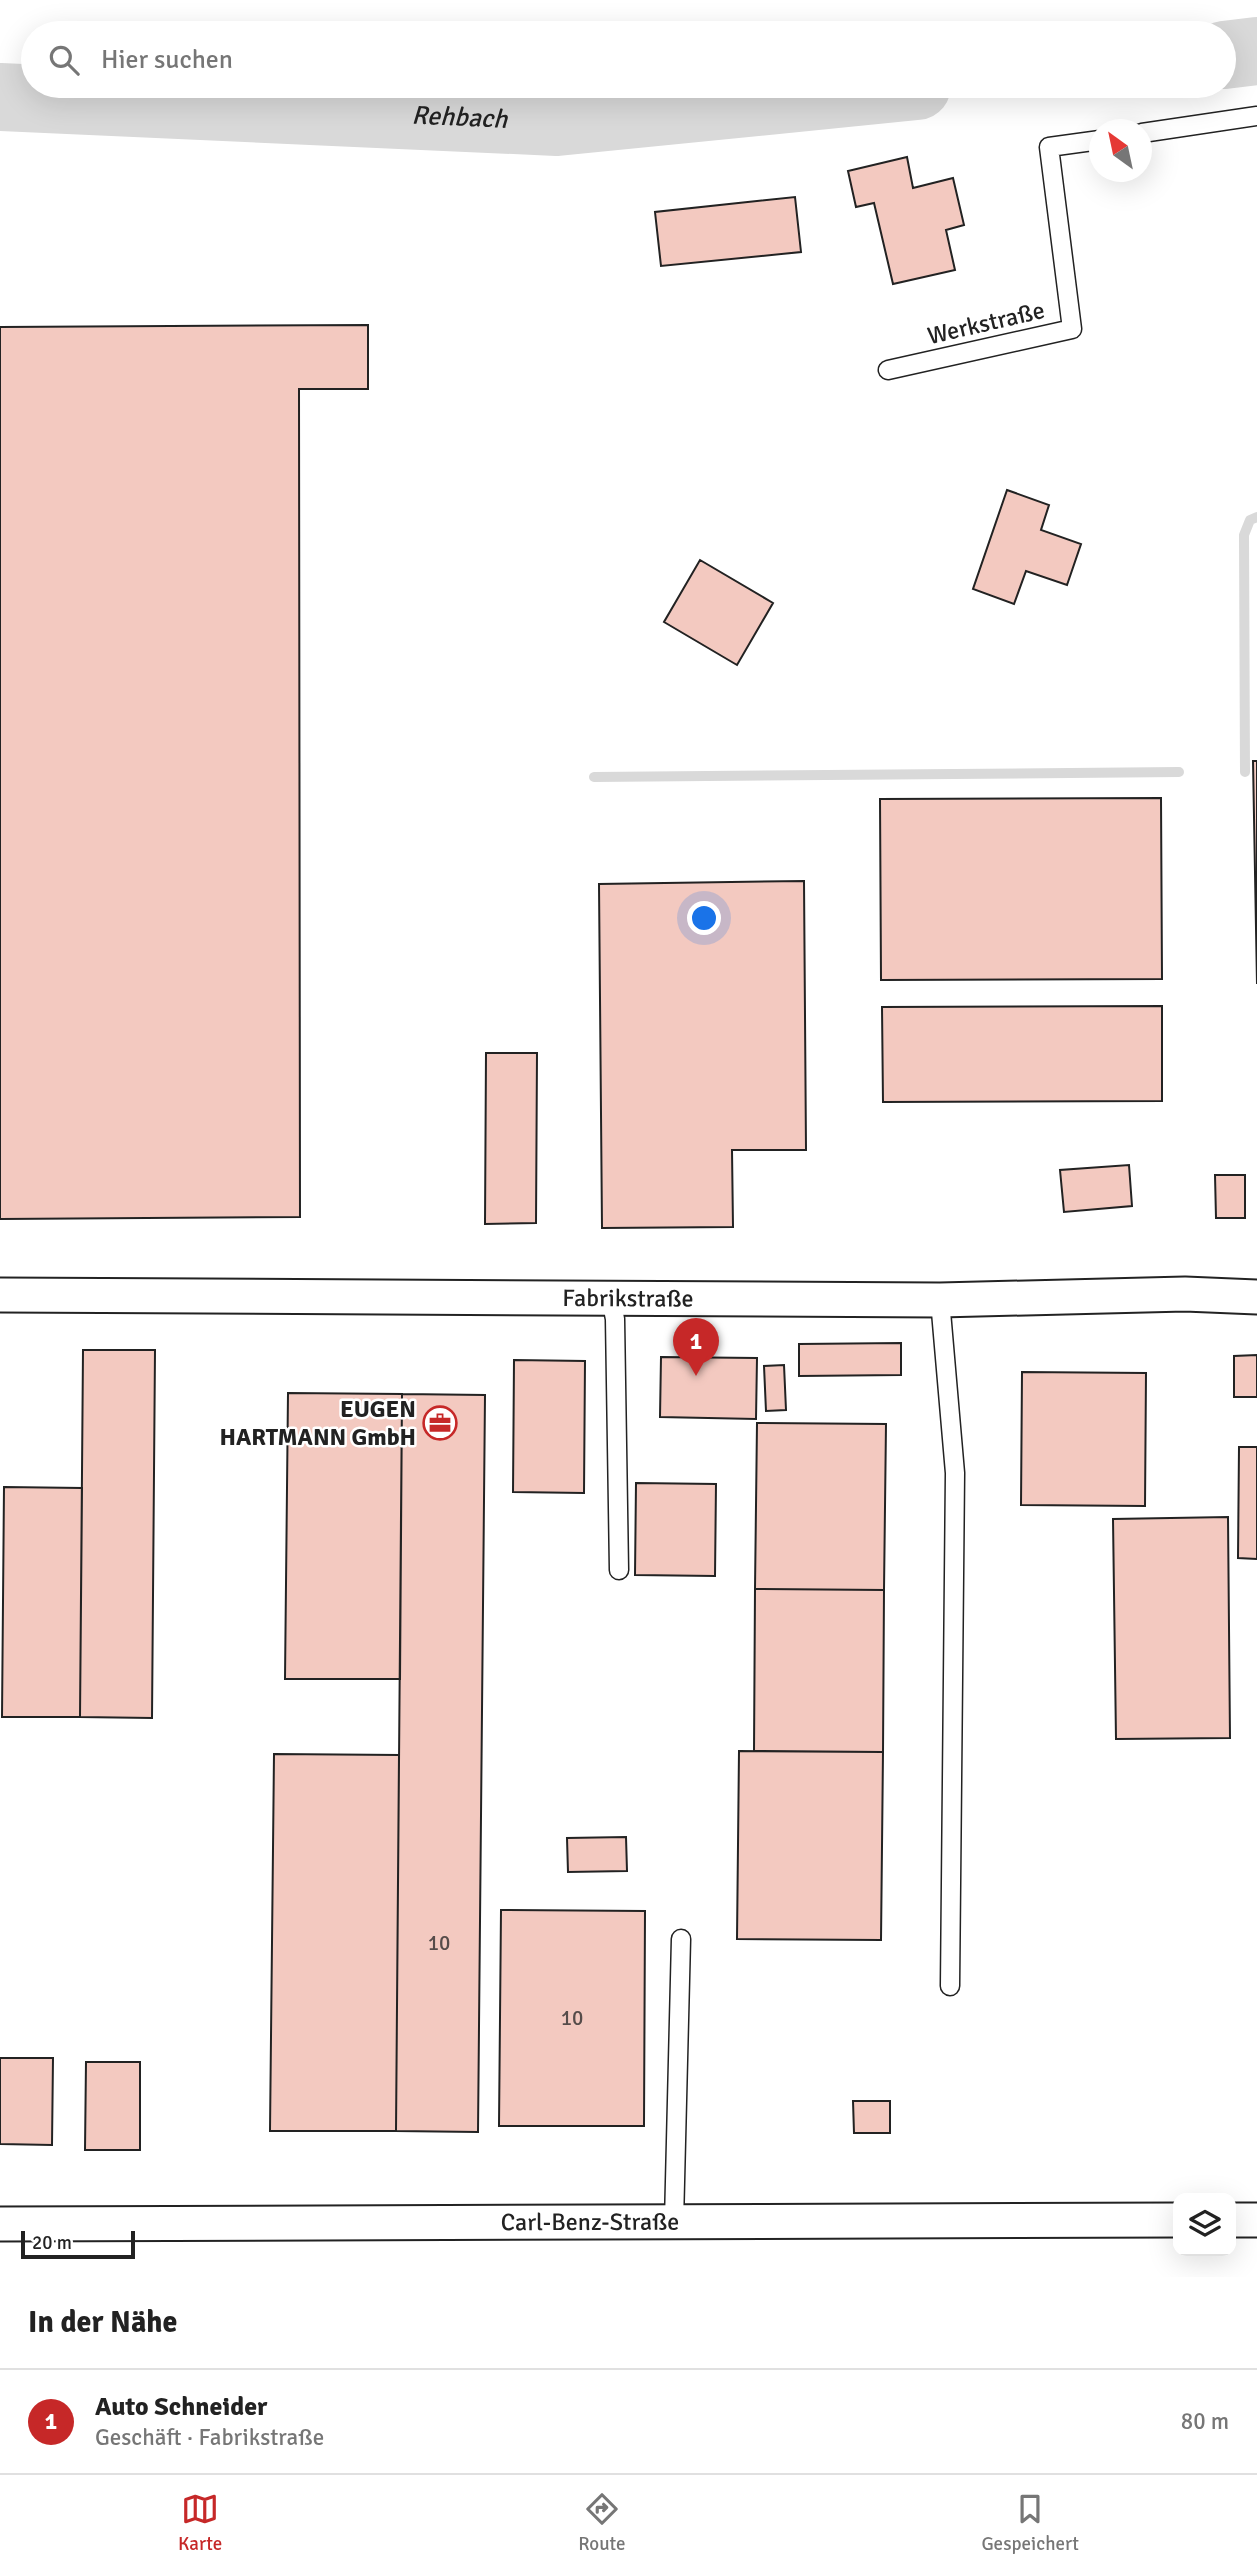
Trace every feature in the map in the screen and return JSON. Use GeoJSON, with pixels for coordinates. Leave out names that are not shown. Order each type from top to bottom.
{"type":"FeatureCollection","features":[{"type":"Feature","properties":{"kind":"street","name":"Fabrikstraße"},"geometry":{"type":"LineString","coordinates":[[0,1295],[940,1300],[1185,1294],[1257,1297]]}},
{"type":"Feature","properties":{"kind":"street","name":"Carl-Benz-Straße"},"geometry":{"type":"LineString","coordinates":[[0,2224],[1173,2220]]}},
{"type":"Feature","properties":{"kind":"street"},"geometry":{"type":"LineString","coordinates":[[1236,2220],[1257,2220]]}},
{"type":"Feature","properties":{"kind":"lane"},"geometry":{"type":"LineString","coordinates":[[1152,132],[1257,116]]}},
{"type":"Feature","properties":{"kind":"lane","name":"Werkstraße"},"geometry":{"type":"LineString","coordinates":[[888,370],[1072,329],[1049,148],[1089,142]]}},
{"type":"Feature","properties":{"kind":"lane"},"geometry":{"type":"LineString","coordinates":[[611,1299],[614,1319],[619,1570]]}},
{"type":"Feature","properties":{"kind":"lane"},"geometry":{"type":"LineString","coordinates":[[940,1300],[955,1473],[950,1986]]}},
{"type":"Feature","properties":{"kind":"lane"},"geometry":{"type":"LineString","coordinates":[[674,2222],[681,1939]]}},
{"type":"Feature","properties":{"kind":"building"},"geometry":{"type":"Polygon","coordinates":[[[907,157],[913,188],[953,178],[964,225],[946,230],[955,270],[893,284],[874,203],[856,207],[848,171],[907,157]]]}},
{"type":"Feature","properties":{"kind":"building"},"geometry":{"type":"Polygon","coordinates":[[[795,197],[801,252],[661,266],[655,212],[795,197]]]}},
{"type":"Feature","properties":{"kind":"building"},"geometry":{"type":"Polygon","coordinates":[[[368,325],[368,389],[299,389],[300,1217],[0,1219],[0,327],[368,325]]]}},
{"type":"Feature","properties":{"kind":"building"},"geometry":{"type":"Polygon","coordinates":[[[1007,490],[1049,505],[1041,530],[1081,544],[1067,585],[1026,571],[1014,604],[973,589],[1007,490]]]}},
{"type":"Feature","properties":{"kind":"building"},"geometry":{"type":"Polygon","coordinates":[[[700,560],[773,603],[737,665],[664,622],[700,560]]]}},
{"type":"Feature","properties":{"kind":"building"},"geometry":{"type":"Polygon","coordinates":[[[1253,761],[1257,761],[1257,984],[1253,761]]]}},
{"type":"Feature","properties":{"kind":"building"},"geometry":{"type":"Polygon","coordinates":[[[1161,798],[1162,979],[881,980],[880,799],[1161,798]]]}},
{"type":"Feature","properties":{"kind":"building"},"geometry":{"type":"Polygon","coordinates":[[[804,881],[806,1150],[732,1150],[733,1227],[602,1228],[599,884],[804,881]]]}},
{"type":"Feature","properties":{"kind":"building"},"geometry":{"type":"Polygon","coordinates":[[[1162,1006],[1162,1101],[883,1102],[882,1007],[1162,1006]]]}},
{"type":"Feature","properties":{"kind":"building"},"geometry":{"type":"Polygon","coordinates":[[[486,1053],[537,1053],[536,1223],[485,1224],[486,1053]]]}},
{"type":"Feature","properties":{"kind":"building"},"geometry":{"type":"Polygon","coordinates":[[[1129,1165],[1132,1206],[1064,1212],[1060,1170],[1129,1165]]]}},
{"type":"Feature","properties":{"kind":"building"},"geometry":{"type":"Polygon","coordinates":[[[1215,1175],[1245,1175],[1245,1218],[1216,1218],[1215,1175]]]}},
{"type":"Feature","properties":{"kind":"building"},"geometry":{"type":"Polygon","coordinates":[[[901,1343],[901,1375],[799,1376],[799,1344],[901,1343]]]}},
{"type":"Feature","properties":{"kind":"building"},"geometry":{"type":"Polygon","coordinates":[[[83,1350],[155,1350],[152,1718],[80,1717],[83,1350]]]}},
{"type":"Feature","properties":{"kind":"building"},"geometry":{"type":"Polygon","coordinates":[[[1257,1355],[1257,1397],[1234,1397],[1234,1356],[1257,1355]]]}},
{"type":"Feature","properties":{"kind":"building"},"geometry":{"type":"Polygon","coordinates":[[[661,1357],[757,1358],[756,1419],[660,1417],[661,1357]]]}},
{"type":"Feature","properties":{"kind":"building"},"geometry":{"type":"Polygon","coordinates":[[[514,1360],[585,1361],[584,1493],[513,1492],[514,1360]]]}},
{"type":"Feature","properties":{"kind":"building"},"geometry":{"type":"Polygon","coordinates":[[[784,1365],[786,1410],[766,1411],[764,1366],[784,1365]]]}},
{"type":"Feature","properties":{"kind":"building"},"geometry":{"type":"Polygon","coordinates":[[[1022,1372],[1146,1373],[1145,1506],[1021,1505],[1022,1372]]]}},
{"type":"Feature","properties":{"kind":"building"},"geometry":{"type":"Polygon","coordinates":[[[288,1393],[402,1394],[400,1679],[285,1679],[288,1393]]]}},
{"type":"Feature","properties":{"kind":"building"},"geometry":{"type":"Polygon","coordinates":[[[402,1394],[485,1395],[478,2132],[396,2131],[402,1394]]]}},
{"type":"Feature","properties":{"kind":"building"},"geometry":{"type":"Polygon","coordinates":[[[757,1423],[886,1424],[884,1590],[755,1589],[757,1423]]]}},
{"type":"Feature","properties":{"kind":"building"},"geometry":{"type":"Polygon","coordinates":[[[1239,1447],[1257,1447],[1257,1559],[1238,1558],[1239,1447]]]}},
{"type":"Feature","properties":{"kind":"building"},"geometry":{"type":"Polygon","coordinates":[[[636,1483],[716,1484],[715,1576],[635,1575],[636,1483]]]}},
{"type":"Feature","properties":{"kind":"building"},"geometry":{"type":"Polygon","coordinates":[[[4,1487],[82,1488],[80,1717],[2,1717],[4,1487]]]}},
{"type":"Feature","properties":{"kind":"building"},"geometry":{"type":"Polygon","coordinates":[[[1228,1517],[1230,1738],[1116,1739],[1113,1519],[1228,1517]]]}},
{"type":"Feature","properties":{"kind":"building"},"geometry":{"type":"Polygon","coordinates":[[[755,1589],[884,1590],[883,1752],[754,1751],[755,1589]]]}},
{"type":"Feature","properties":{"kind":"building"},"geometry":{"type":"Polygon","coordinates":[[[739,1751],[883,1752],[881,1940],[737,1939],[739,1751]]]}},
{"type":"Feature","properties":{"kind":"building"},"geometry":{"type":"Polygon","coordinates":[[[274,1754],[399,1755],[396,2131],[270,2131],[274,1754]]]}},
{"type":"Feature","properties":{"kind":"building"},"geometry":{"type":"Polygon","coordinates":[[[626,1837],[627,1871],[568,1872],[567,1838],[626,1837]]]}},
{"type":"Feature","properties":{"kind":"building"},"geometry":{"type":"Polygon","coordinates":[[[501,1910],[645,1911],[644,2126],[499,2126],[501,1910]]]}},
{"type":"Feature","properties":{"kind":"building"},"geometry":{"type":"Polygon","coordinates":[[[0,2058],[53,2058],[52,2145],[0,2144],[0,2058]]]}},
{"type":"Feature","properties":{"kind":"building"},"geometry":{"type":"Polygon","coordinates":[[[86,2062],[140,2062],[140,2150],[85,2150],[86,2062]]]}},
{"type":"Feature","properties":{"kind":"building"},"geometry":{"type":"Polygon","coordinates":[[[853,2101],[890,2101],[890,2133],[854,2133],[853,2101]]]}},
{"type":"Feature","properties":{"kind":"waterway","name":"Rehbach"},"geometry":{"type":"LineString","coordinates":[[1236,54],[1257,51]]}},
{"type":"Feature","properties":{"kind":"waterway","name":"Rehbach"},"geometry":{"type":"LineString","coordinates":[[0,97],[21,98]]}},
{"type":"Feature","properties":{"kind":"waterway","name":"Rehbach"},"geometry":{"type":"LineString","coordinates":[[22,98],[557,122],[797,98]]}},
{"type":"Feature","properties":{"kind":"waterway"},"geometry":{"type":"LineString","coordinates":[[1245,772],[1244,535],[1250,520],[1257,517]]}},
{"type":"Feature","properties":{"kind":"waterway"},"geometry":{"type":"LineString","coordinates":[[594,777],[1179,772]]}},
{"type":"Feature","properties":{"kind":"place","name":"Auto Schneider"},"geometry":{"type":"Point","coordinates":[696,1376]}},
{"type":"Feature","properties":{"kind":"place","name":"EUGEN HARTMANN GmbH"},"geometry":{"type":"Point","coordinates":[440,1423]}}]}
